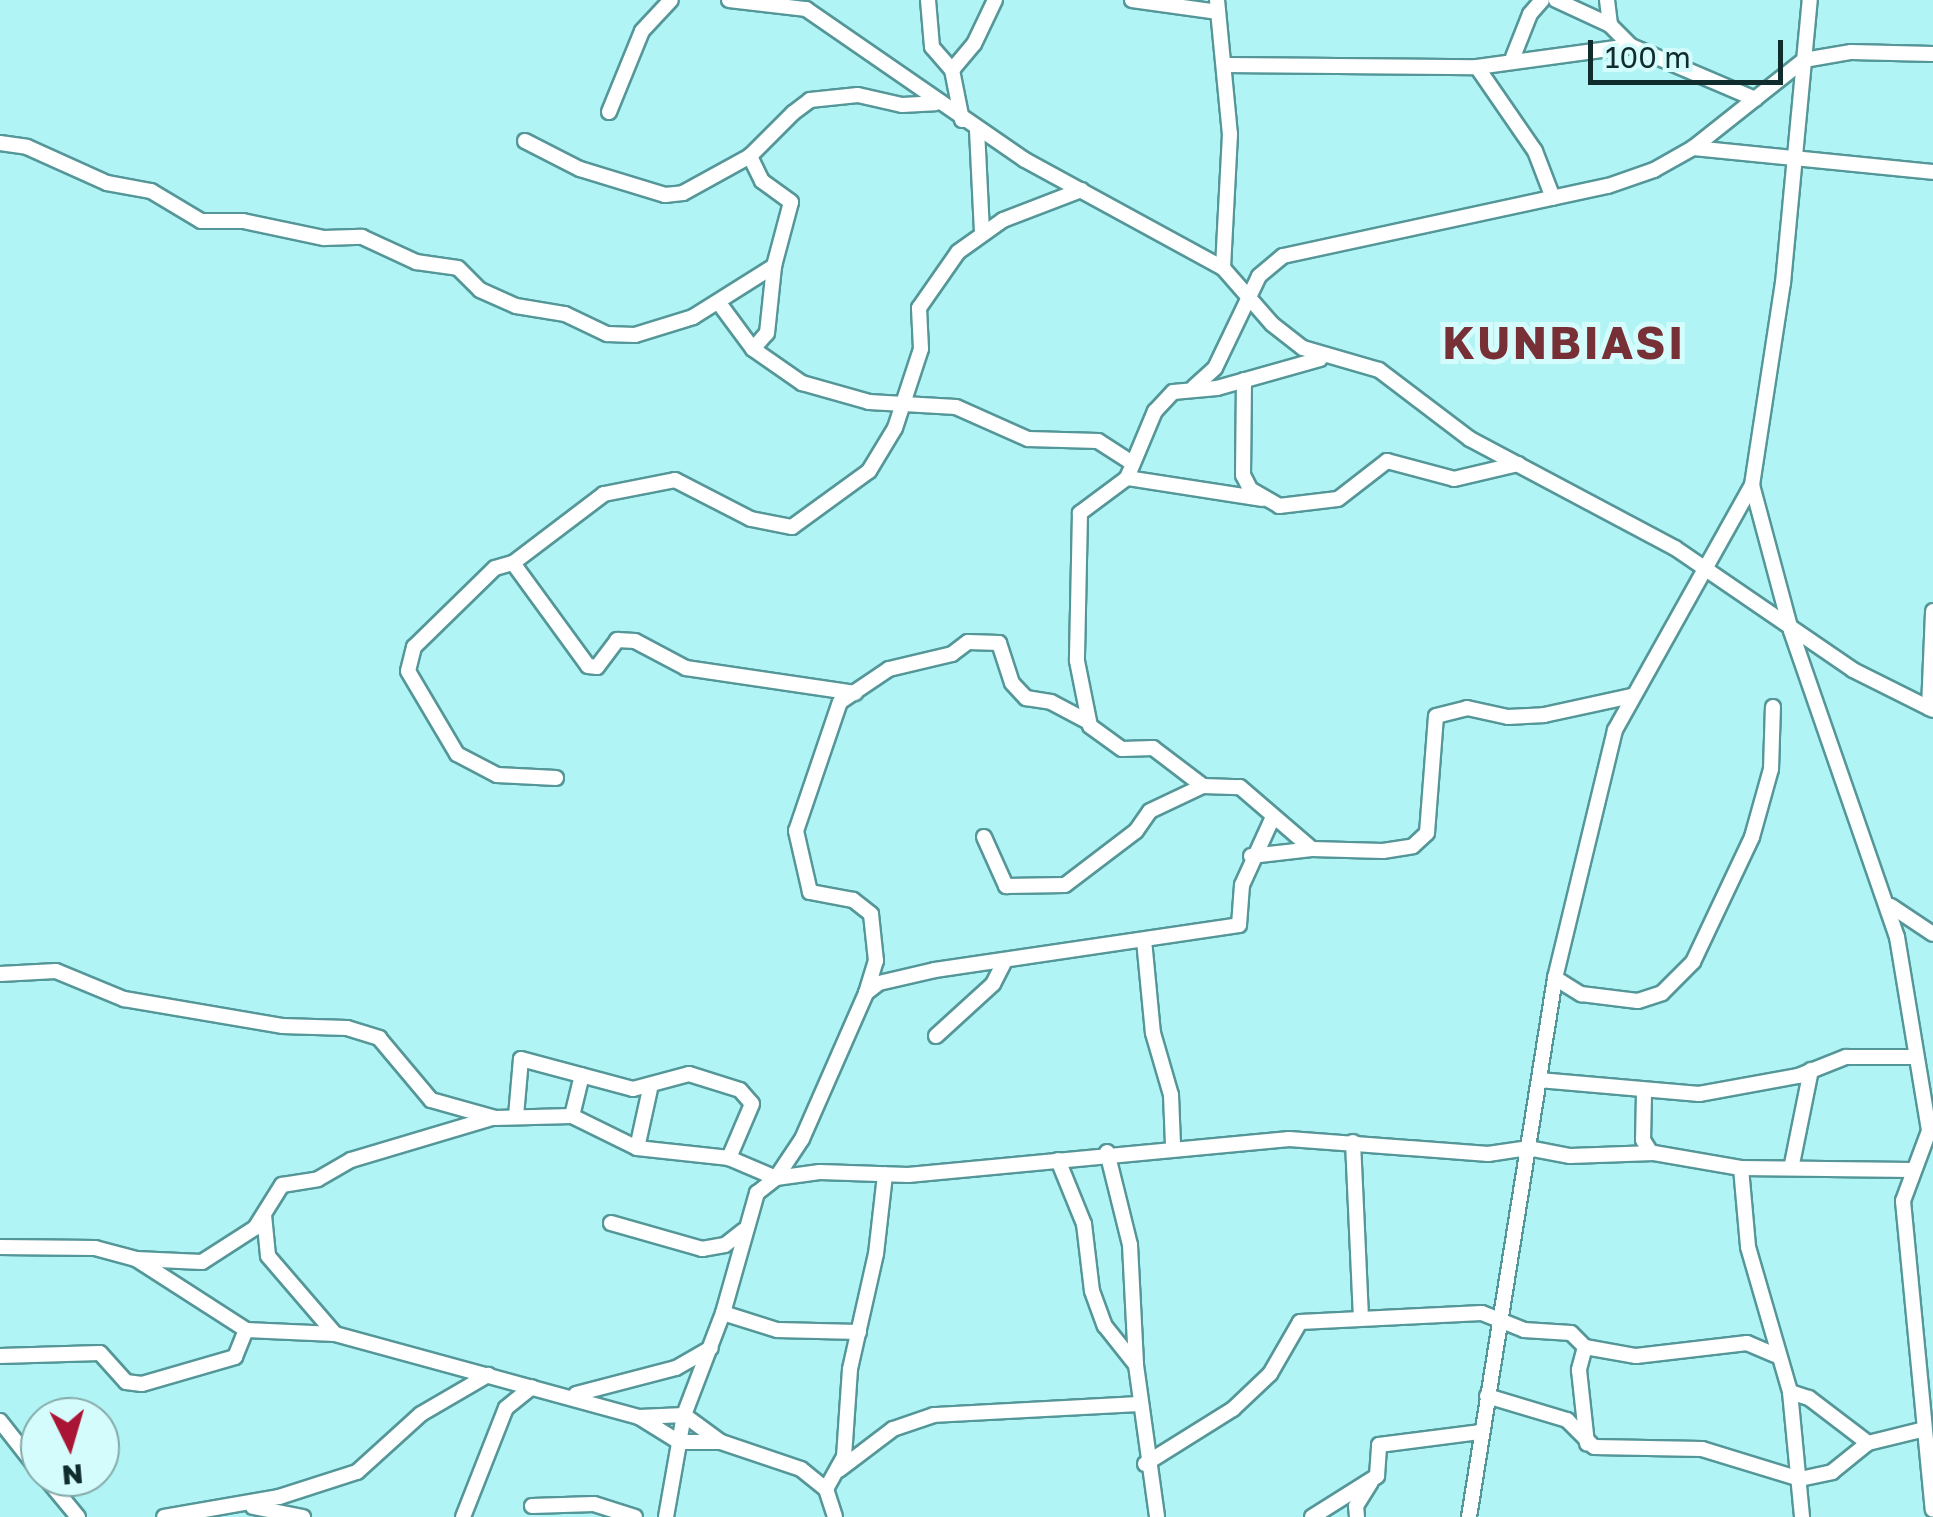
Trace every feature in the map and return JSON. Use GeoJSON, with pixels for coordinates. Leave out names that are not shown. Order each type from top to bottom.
{"type":"FeatureCollection","features":[{"type":"Feature","properties":{"kind":"street"},"geometry":{"type":"LineString","coordinates":[[609,112],[642,31],[672,0]]}},
{"type":"Feature","properties":{"kind":"street"},"geometry":{"type":"LineString","coordinates":[[729,0],[806,10],[977,130],[1222,268],[1246,296],[1303,348],[1379,370],[1425,410],[1707,569],[1791,630],[1931,709],[1933,612]]}},
{"type":"Feature","properties":{"kind":"street"},"geometry":{"type":"LineString","coordinates":[[928,0],[932,47],[952,70],[962,120]]}},
{"type":"Feature","properties":{"kind":"street"},"geometry":{"type":"LineString","coordinates":[[952,70],[974,44],[996,0]]}},
{"type":"Feature","properties":{"kind":"street"},"geometry":{"type":"LineString","coordinates":[[1132,0],[1218,6],[1226,65],[1230,191],[1222,268]]}},
{"type":"Feature","properties":{"kind":"street"},"geometry":{"type":"LineString","coordinates":[[1513,57],[1542,0]]}},
{"type":"Feature","properties":{"kind":"street"},"geometry":{"type":"LineString","coordinates":[[1556,0],[1610,25],[1631,46],[1754,99]]}},
{"type":"Feature","properties":{"kind":"street"},"geometry":{"type":"LineString","coordinates":[[1607,0],[1610,25]]}},
{"type":"Feature","properties":{"kind":"street"},"geometry":{"type":"LineString","coordinates":[[1469,1517],[1556,978],[1595,805],[1631,696],[1752,485],[1795,157],[1810,0]]}},
{"type":"Feature","properties":{"kind":"street"},"geometry":{"type":"LineString","coordinates":[[1226,65],[1477,67],[1513,57],[1631,46]]}},
{"type":"Feature","properties":{"kind":"street"},"geometry":{"type":"LineString","coordinates":[[1194,387],[1215,368],[1246,296],[1268,265],[1283,256],[1608,186],[1693,148],[1804,60],[1851,52],[1933,54]]}},
{"type":"Feature","properties":{"kind":"street"},"geometry":{"type":"LineString","coordinates":[[1477,67],[1536,151],[1553,198]]}},
{"type":"Feature","properties":{"kind":"street"},"geometry":{"type":"LineString","coordinates":[[525,141],[580,168],[666,195],[683,193],[750,156],[810,100],[858,95],[902,105],[936,103]]}},
{"type":"Feature","properties":{"kind":"street"},"geometry":{"type":"LineString","coordinates":[[977,130],[982,232]]}},
{"type":"Feature","properties":{"kind":"street"},"geometry":{"type":"LineString","coordinates":[[0,143],[28,147],[107,183],[151,191],[201,221],[370,240],[416,262],[458,268],[480,290],[516,306],[565,314],[607,334],[664,330],[719,303],[774,266]]}},
{"type":"Feature","properties":{"kind":"street"},"geometry":{"type":"LineString","coordinates":[[1693,148],[1933,172]]}},
{"type":"Feature","properties":{"kind":"street"},"geometry":{"type":"LineString","coordinates":[[750,156],[762,180],[791,202],[774,266],[766,332],[753,349]]}},
{"type":"Feature","properties":{"kind":"street"},"geometry":{"type":"LineString","coordinates":[[556,778],[496,775],[457,754],[408,671],[414,647],[461,596],[494,568],[514,563],[604,494],[644,490],[656,480],[675,480],[751,519],[792,528],[869,471],[903,406],[921,349],[922,299],[982,232],[1081,190]]}},
{"type":"Feature","properties":{"kind":"street"},"geometry":{"type":"LineString","coordinates":[[719,303],[753,349],[802,383],[836,396],[903,406],[956,407],[1028,440],[1098,442],[1129,471],[1263,499],[1279,506],[1325,504],[1387,461],[1454,479],[1518,464]]}},
{"type":"Feature","properties":{"kind":"street"},"geometry":{"type":"LineString","coordinates":[[1086,721],[1078,661],[1080,513],[1129,471],[1155,411],[1173,392],[1239,382],[1298,360],[1330,358]]}},
{"type":"Feature","properties":{"kind":"street"},"geometry":{"type":"LineString","coordinates":[[1215,368],[1239,382]]}},
{"type":"Feature","properties":{"kind":"street"},"geometry":{"type":"LineString","coordinates":[[1239,382],[1243,475],[1263,499]]}},
{"type":"Feature","properties":{"kind":"street"},"geometry":{"type":"LineString","coordinates":[[1752,485],[1791,630],[1891,906],[1928,1131],[1903,1201],[1926,1378],[1922,1430],[1933,1510]]}},
{"type":"Feature","properties":{"kind":"street"},"geometry":{"type":"LineString","coordinates":[[514,563],[588,666],[597,667],[617,640],[635,641],[686,668],[856,694]]}},
{"type":"Feature","properties":{"kind":"street"},"geometry":{"type":"LineString","coordinates":[[666,1517],[684,1415],[724,1314],[756,1193],[776,1178],[813,1116],[876,961],[872,914],[853,900],[810,892],[796,831],[840,702],[888,669],[952,654],[968,642],[999,643],[1012,683],[1026,698],[1051,702],[1086,721],[1122,749],[1153,748],[1203,786]]}},
{"type":"Feature","properties":{"kind":"street"},"geometry":{"type":"LineString","coordinates":[[1251,856],[1312,849],[1403,850],[1422,841],[1430,822],[1426,786],[1436,765],[1436,716],[1467,708],[1508,717],[1544,715],[1631,696]]}},
{"type":"Feature","properties":{"kind":"street"},"geometry":{"type":"LineString","coordinates":[[1556,978],[1580,994],[1638,1002],[1662,993],[1693,962],[1752,837],[1771,769],[1773,708]]}},
{"type":"Feature","properties":{"kind":"street"},"geometry":{"type":"LineString","coordinates":[[984,837],[1006,886],[1065,885],[1136,831],[1150,811],[1203,786],[1240,786],[1312,849]]}},
{"type":"Feature","properties":{"kind":"street"},"geometry":{"type":"LineString","coordinates":[[866,993],[916,974],[1239,924],[1251,856],[1273,817]]}},
{"type":"Feature","properties":{"kind":"street"},"geometry":{"type":"LineString","coordinates":[[1891,906],[1933,934]]}},
{"type":"Feature","properties":{"kind":"street"},"geometry":{"type":"LineString","coordinates":[[1144,940],[1153,1032],[1171,1096],[1173,1145]]}},
{"type":"Feature","properties":{"kind":"street"},"geometry":{"type":"LineString","coordinates":[[936,1036],[993,984],[1004,962]]}},
{"type":"Feature","properties":{"kind":"street"},"geometry":{"type":"LineString","coordinates":[[0,974],[56,971],[124,999],[282,1026],[347,1028],[379,1038],[431,1100],[495,1118]]}},
{"type":"Feature","properties":{"kind":"street"},"geometry":{"type":"LineString","coordinates":[[1539,1080],[1644,1094],[1699,1094],[1811,1070],[1846,1057],[1916,1057]]}},
{"type":"Feature","properties":{"kind":"street"},"geometry":{"type":"LineString","coordinates":[[516,1116],[520,1060],[650,1089],[690,1074],[740,1090],[752,1104],[744,1135],[729,1158]]}},
{"type":"Feature","properties":{"kind":"street"},"geometry":{"type":"LineString","coordinates":[[1792,1164],[1811,1070]]}},
{"type":"Feature","properties":{"kind":"street"},"geometry":{"type":"LineString","coordinates":[[572,1116],[582,1075]]}},
{"type":"Feature","properties":{"kind":"street"},"geometry":{"type":"LineString","coordinates":[[637,1148],[650,1089]]}},
{"type":"Feature","properties":{"kind":"street"},"geometry":{"type":"LineString","coordinates":[[1644,1094],[1644,1140],[1651,1153]]}},
{"type":"Feature","properties":{"kind":"street"},"geometry":{"type":"LineString","coordinates":[[0,1247],[95,1248],[136,1259],[202,1262],[243,1239],[282,1185],[318,1179],[351,1160],[495,1118],[516,1116],[572,1116],[637,1148],[729,1158],[776,1178],[820,1172],[885,1175],[1058,1160],[1173,1145],[1353,1142],[1488,1154],[1528,1148],[1570,1156],[1651,1153],[1741,1168],[1792,1164],[1912,1170]]}},
{"type":"Feature","properties":{"kind":"street"},"geometry":{"type":"LineString","coordinates":[[1353,1142],[1361,1316]]}},
{"type":"Feature","properties":{"kind":"street"},"geometry":{"type":"LineString","coordinates":[[1107,1152],[1130,1245],[1137,1404],[1156,1517]]}},
{"type":"Feature","properties":{"kind":"street"},"geometry":{"type":"LineString","coordinates":[[1058,1160],[1084,1224],[1092,1291],[1105,1326],[1136,1365]]}},
{"type":"Feature","properties":{"kind":"street"},"geometry":{"type":"LineString","coordinates":[[1741,1168],[1748,1247],[1775,1355],[1790,1392],[1802,1517]]}},
{"type":"Feature","properties":{"kind":"street"},"geometry":{"type":"LineString","coordinates":[[838,1470],[885,1175]]}},
{"type":"Feature","properties":{"kind":"street"},"geometry":{"type":"LineString","coordinates":[[264,1215],[268,1256],[335,1334]]}},
{"type":"Feature","properties":{"kind":"street"},"geometry":{"type":"LineString","coordinates":[[610,1223],[702,1249],[725,1245],[744,1230]]}},
{"type":"Feature","properties":{"kind":"street"},"geometry":{"type":"LineString","coordinates":[[136,1259],[246,1330],[335,1334],[532,1387],[572,1394],[638,1417],[679,1442],[721,1442]]}},
{"type":"Feature","properties":{"kind":"street"},"geometry":{"type":"LineString","coordinates":[[1145,1464],[1233,1409],[1270,1374],[1300,1322],[1482,1313],[1500,1323],[1571,1333],[1585,1347],[1636,1356],[1747,1342],[1775,1355]]}},
{"type":"Feature","properties":{"kind":"street"},"geometry":{"type":"LineString","coordinates":[[724,1314],[777,1330],[859,1332]]}},
{"type":"Feature","properties":{"kind":"street"},"geometry":{"type":"LineString","coordinates":[[0,1356],[100,1352],[126,1382],[142,1384],[235,1357],[246,1330]]}},
{"type":"Feature","properties":{"kind":"street"},"geometry":{"type":"LineString","coordinates":[[1585,1347],[1579,1370],[1587,1445]]}},
{"type":"Feature","properties":{"kind":"street"},"geometry":{"type":"LineString","coordinates":[[572,1394],[676,1368],[711,1348]]}},
{"type":"Feature","properties":{"kind":"street"},"geometry":{"type":"LineString","coordinates":[[164,1517],[232,1506],[357,1472],[421,1414],[488,1375]]}},
{"type":"Feature","properties":{"kind":"street"},"geometry":{"type":"LineString","coordinates":[[463,1517],[506,1408],[532,1387]]}},
{"type":"Feature","properties":{"kind":"street"},"geometry":{"type":"LineString","coordinates":[[1790,1392],[1809,1398],[1868,1443]]}},
{"type":"Feature","properties":{"kind":"street"},"geometry":{"type":"LineString","coordinates":[[1487,1396],[1567,1420],[1587,1445],[1702,1450],[1800,1479],[1832,1472],[1868,1443],[1922,1430]]}},
{"type":"Feature","properties":{"kind":"street"},"geometry":{"type":"LineString","coordinates":[[826,1489],[838,1470],[893,1430],[934,1415],[1137,1404]]}},
{"type":"Feature","properties":{"kind":"street"},"geometry":{"type":"LineString","coordinates":[[638,1417],[684,1415],[721,1442],[802,1469],[826,1489],[835,1517]]}},
{"type":"Feature","properties":{"kind":"street"},"geometry":{"type":"LineString","coordinates":[[0,1420],[20,1446]]}},
{"type":"Feature","properties":{"kind":"street"},"geometry":{"type":"LineString","coordinates":[[1357,1517],[1356,1506],[1374,1479],[1379,1445],[1482,1432]]}},
{"type":"Feature","properties":{"kind":"street"},"geometry":{"type":"LineString","coordinates":[[1312,1517],[1374,1479]]}},
{"type":"Feature","properties":{"kind":"street"},"geometry":{"type":"LineString","coordinates":[[61,1497],[78,1517]]}},
{"type":"Feature","properties":{"kind":"street"},"geometry":{"type":"LineString","coordinates":[[532,1506],[594,1504],[634,1517]]}},
{"type":"Feature","properties":{"kind":"street"},"geometry":{"type":"LineString","coordinates":[[232,1506],[283,1509],[304,1517]]}},
{"type":"Feature","properties":{"kind":"district","name":"KUNBIASI"},"geometry":{"type":"Point","coordinates":[1564,343]}}]}
